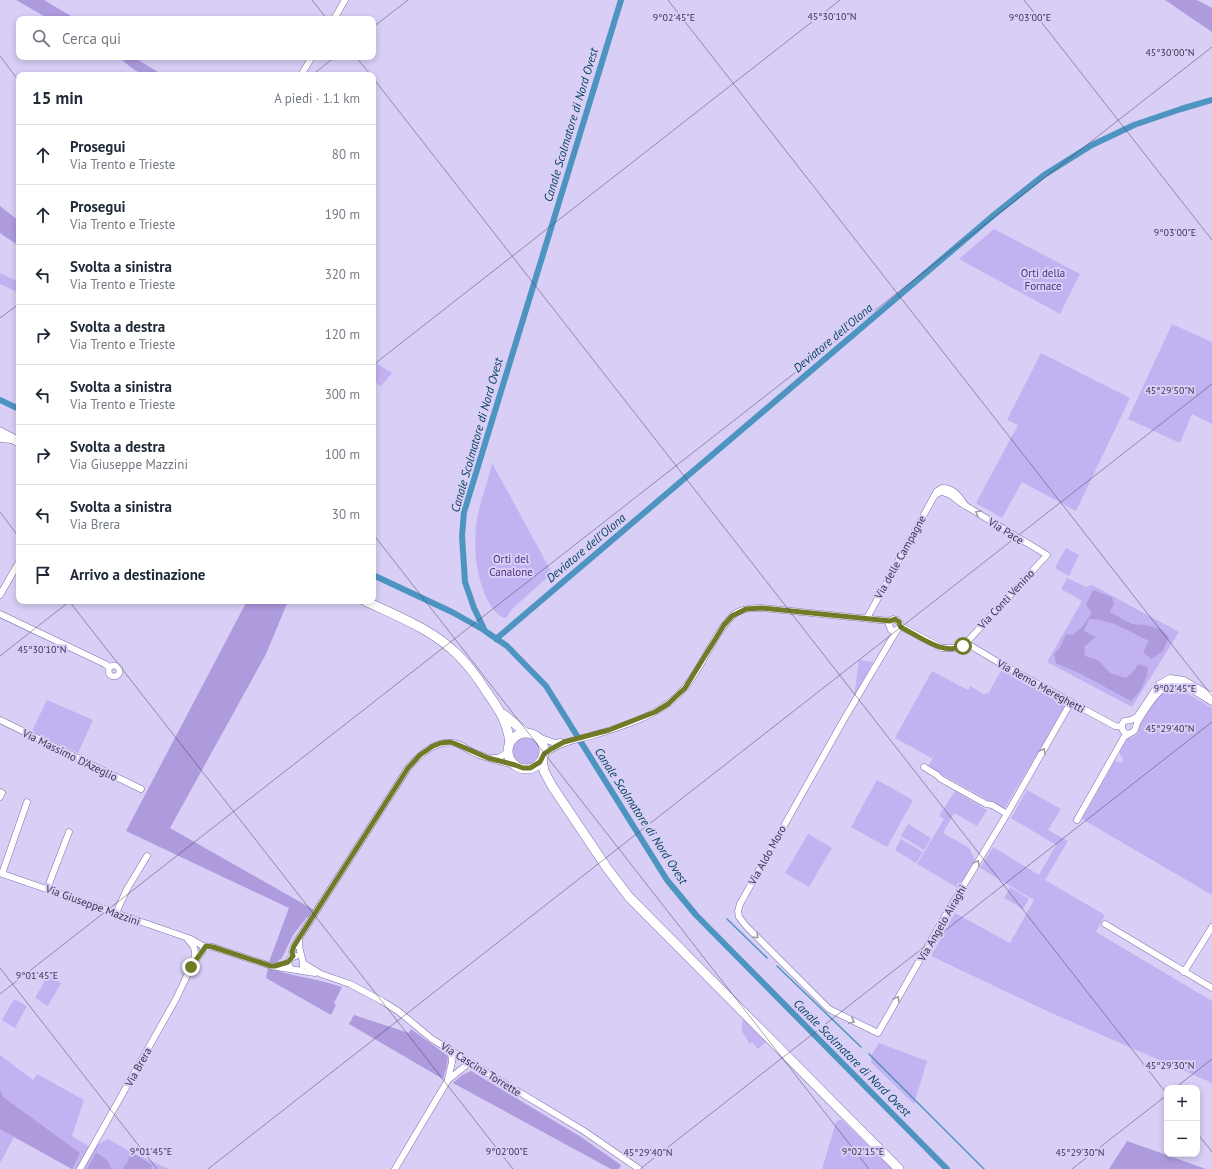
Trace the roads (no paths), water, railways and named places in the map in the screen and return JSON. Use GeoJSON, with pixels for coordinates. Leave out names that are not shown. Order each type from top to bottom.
{"type":"FeatureCollection","features":[{"type":"Feature","properties":{"kind":"main road"},"geometry":{"type":"LineString","coordinates":[[0,430],[16,438]]}},
{"type":"Feature","properties":{"kind":"main road"},"geometry":{"type":"LineString","coordinates":[[371,604],[426,631],[448,646],[474,673],[500,711],[508,730],[511,759],[515,765],[522,768],[528,768],[537,765],[543,756]]}},
{"type":"Feature","properties":{"kind":"main road"},"geometry":{"type":"LineString","coordinates":[[500,711],[526,733]]}},
{"type":"Feature","properties":{"kind":"main road"},"geometry":{"type":"LineString","coordinates":[[510,748],[518,735],[526,733],[533,734],[538,737],[543,743],[544,771],[552,786],[603,863],[629,897],[899,1169]]}},
{"type":"Feature","properties":{"kind":"main road"},"geometry":{"type":"LineString","coordinates":[[528,768],[552,786]]}},
{"type":"Feature","properties":{"kind":"street"},"geometry":{"type":"LineString","coordinates":[[336,16],[345,0]]}},
{"type":"Feature","properties":{"kind":"street"},"geometry":{"type":"LineString","coordinates":[[303,72],[310,60]]}},
{"type":"Feature","properties":{"kind":"street"},"geometry":{"type":"LineString","coordinates":[[0,439],[16,439]]}},
{"type":"Feature","properties":{"kind":"street","name":"Via Pace"},"geometry":{"type":"LineString","coordinates":[[934,496],[940,492],[949,494],[966,506],[1047,555]]}},
{"type":"Feature","properties":{"kind":"street","name":"Via delle Campagne"},"geometry":{"type":"LineString","coordinates":[[867,618],[934,496]]}},
{"type":"Feature","properties":{"kind":"street","name":"Via Conti Venino"},"geometry":{"type":"LineString","coordinates":[[966,643],[1047,555]]}},
{"type":"Feature","properties":{"kind":"street"},"geometry":{"type":"LineString","coordinates":[[0,595],[16,567]]}},
{"type":"Feature","properties":{"kind":"street"},"geometry":{"type":"LineString","coordinates":[[538,737],[555,743],[564,742],[594,735],[641,719],[655,712],[668,704],[685,688],[724,625],[732,616],[750,608],[881,620],[895,628],[942,648],[958,648],[966,643]]}},
{"type":"Feature","properties":{"kind":"street"},"geometry":{"type":"LineString","coordinates":[[0,614],[109,667]]}},
{"type":"Feature","properties":{"kind":"street","name":"Via Aldo Moro"},"geometry":{"type":"LineString","coordinates":[[878,1033],[829,1009],[746,926],[739,917],[738,912],[740,904],[895,628]]}},
{"type":"Feature","properties":{"kind":"street","name":"Via Remo Mereghetti"},"geometry":{"type":"LineString","coordinates":[[966,643],[1123,730]]}},
{"type":"Feature","properties":{"kind":"street"},"geometry":{"type":"LineString","coordinates":[[1077,820],[1127,720],[1131,720],[1140,713],[1159,684],[1170,678],[1212,696]]}},
{"type":"Feature","properties":{"kind":"street"},"geometry":{"type":"LineString","coordinates":[[1178,681],[1212,702]]}},
{"type":"Feature","properties":{"kind":"street"},"geometry":{"type":"LineString","coordinates":[[1123,730],[1133,732],[1160,690],[1169,684],[1178,681]]}},
{"type":"Feature","properties":{"kind":"street","name":"Via Angelo Airaghi"},"geometry":{"type":"LineString","coordinates":[[878,1033],[1071,702]]}},
{"type":"Feature","properties":{"kind":"street","name":"Via Massimo D'Azeglio"},"geometry":{"type":"LineString","coordinates":[[0,720],[141,789]]}},
{"type":"Feature","properties":{"kind":"street"},"geometry":{"type":"LineString","coordinates":[[1131,720],[1136,726]]}},
{"type":"Feature","properties":{"kind":"street"},"geometry":{"type":"LineString","coordinates":[[543,756],[551,749],[564,742]]}},
{"type":"Feature","properties":{"kind":"street"},"geometry":{"type":"LineString","coordinates":[[275,966],[288,962],[293,956],[293,949],[299,938],[414,761],[433,746],[445,743],[456,744],[488,758],[515,765]]}},
{"type":"Feature","properties":{"kind":"street"},"geometry":{"type":"LineString","coordinates":[[488,758],[498,758],[510,748]]}},
{"type":"Feature","properties":{"kind":"street"},"geometry":{"type":"LineString","coordinates":[[924,767],[937,775],[940,779],[1007,814]]}},
{"type":"Feature","properties":{"kind":"street"},"geometry":{"type":"LineString","coordinates":[[0,792],[2,793],[0,797]]}},
{"type":"Feature","properties":{"kind":"street"},"geometry":{"type":"LineString","coordinates":[[1,873],[27,802]]}},
{"type":"Feature","properties":{"kind":"street"},"geometry":{"type":"LineString","coordinates":[[47,889],[69,832]]}},
{"type":"Feature","properties":{"kind":"street"},"geometry":{"type":"LineString","coordinates":[[116,913],[127,889],[147,856]]}},
{"type":"Feature","properties":{"kind":"street","name":"Via Giuseppe Mazzini"},"geometry":{"type":"LineString","coordinates":[[1,873],[186,938],[200,947],[213,947],[275,966],[291,969]]}},
{"type":"Feature","properties":{"kind":"street"},"geometry":{"type":"LineString","coordinates":[[1104,924],[1212,988]]}},
{"type":"Feature","properties":{"kind":"street"},"geometry":{"type":"LineString","coordinates":[[1184,972],[1212,927]]}},
{"type":"Feature","properties":{"kind":"street"},"geometry":{"type":"LineString","coordinates":[[288,962],[291,969],[299,970],[302,967],[299,938]]}},
{"type":"Feature","properties":{"kind":"street","name":"Via Brera"},"geometry":{"type":"LineString","coordinates":[[80,1169],[176,999],[200,947]]}},
{"type":"Feature","properties":{"kind":"street"},"geometry":{"type":"LineString","coordinates":[[293,956],[297,956],[302,961]]}},
{"type":"Feature","properties":{"kind":"street","name":"Via Cascina Torrette"},"geometry":{"type":"LineString","coordinates":[[302,961],[321,974]]}},
{"type":"Feature","properties":{"kind":"street","name":"Via Cascina Torrette"},"geometry":{"type":"LineString","coordinates":[[299,970],[321,974],[350,984],[382,1000],[432,1039],[469,1063],[584,1131],[639,1169]]}},
{"type":"Feature","properties":{"kind":"street"},"geometry":{"type":"LineString","coordinates":[[394,1169],[448,1080],[452,1062],[451,1051]]}},
{"type":"Feature","properties":{"kind":"street"},"geometry":{"type":"LineString","coordinates":[[448,1080],[469,1063]]}},
{"type":"Feature","properties":{"kind":"waterway","name":"Canale Scolmatore di Nord Ovest"},"geometry":{"type":"LineString","coordinates":[[621,0],[464,512],[462,536],[465,582],[474,608],[485,631],[507,646],[546,686],[667,880],[696,915],[947,1169]]}},
{"type":"Feature","properties":{"kind":"waterway","name":"Deviatore dell'Olona"},"geometry":{"type":"LineString","coordinates":[[496,639],[995,214],[1044,175],[1092,145],[1134,125],[1212,100]]}},
{"type":"Feature","properties":{"kind":"waterway"},"geometry":{"type":"LineString","coordinates":[[0,400],[16,408]]}},
{"type":"Feature","properties":{"kind":"waterway"},"geometry":{"type":"LineString","coordinates":[[376,576],[452,612],[484,630]]}},
{"type":"Feature","properties":{"kind":"waterway"},"geometry":{"type":"LineString","coordinates":[[727,919],[767,958]]}},
{"type":"Feature","properties":{"kind":"waterway"},"geometry":{"type":"LineString","coordinates":[[777,966],[861,1047]]}},
{"type":"Feature","properties":{"kind":"waterway"},"geometry":{"type":"LineString","coordinates":[[869,1054],[984,1169]]}},
{"type":"Feature","properties":{"kind":"park label","name":"Orti della Fornace"},"geometry":{"type":"Point","coordinates":[1043,279]}},
{"type":"Feature","properties":{"kind":"park label","name":"Orti del Canalone"},"geometry":{"type":"Point","coordinates":[511,565]}}]}
